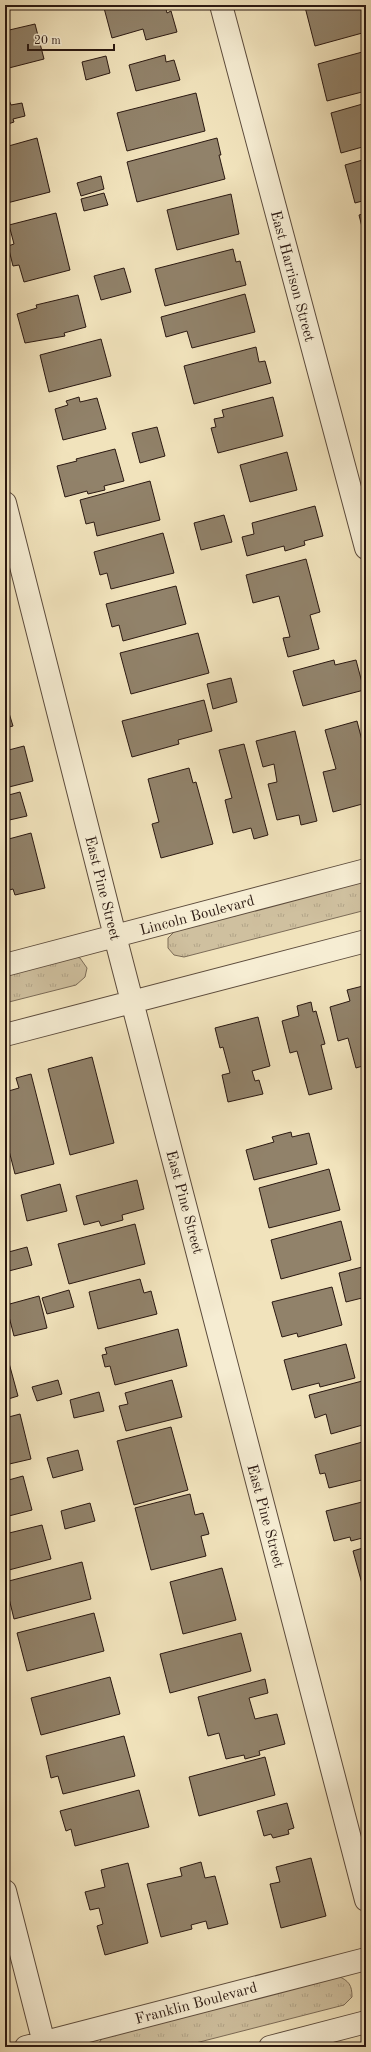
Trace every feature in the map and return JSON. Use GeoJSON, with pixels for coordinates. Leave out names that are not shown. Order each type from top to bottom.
{"type":"FeatureCollection","features":[{"type":"Feature","properties":{"kind":"street","name":"East Harrison Street"},"geometry":{"type":"LineString","coordinates":[[221,5],[366,548]]}},
{"type":"Feature","properties":{"kind":"street","name":"East Pine Street"},"geometry":{"type":"LineString","coordinates":[[5,503],[115,936],[366,1900]]}},
{"type":"Feature","properties":{"kind":"street","name":"Lincoln Boulevard"},"geometry":{"type":"LineString","coordinates":[[5,965],[366,870]]}},
{"type":"Feature","properties":{"kind":"street"},"geometry":{"type":"LineString","coordinates":[[5,1035],[366,941]]}},
{"type":"Feature","properties":{"kind":"street"},"geometry":{"type":"LineString","coordinates":[[5,1891],[38,2046]]}},
{"type":"Feature","properties":{"kind":"street","name":"Franklin Boulevard"},"geometry":{"type":"LineString","coordinates":[[38,2046],[366,1959]]}},
{"type":"Feature","properties":{"kind":"street"},"geometry":{"type":"LineString","coordinates":[[270,2047],[366,2022]]}},
{"type":"Feature","properties":{"kind":"green space"},"geometry":{"type":"Polygon","coordinates":[[[366,881],[366,910],[184,957],[174,955],[168,948],[168,938],[177,929],[366,881]]]}},
{"type":"Feature","properties":{"kind":"green space"},"geometry":{"type":"Polygon","coordinates":[[[69,955],[80,958],[87,968],[85,977],[76,985],[5,1003],[5,972],[69,955]]]}},
{"type":"Feature","properties":{"kind":"green space"},"geometry":{"type":"Polygon","coordinates":[[[338,1976],[349,1984],[351,1989],[352,1997],[344,2005],[180,2047],[98,2047],[98,2044],[104,2036],[338,1976]]]}},
{"type":"Feature","properties":{"kind":"building"},"geometry":{"type":"Polygon","coordinates":[[[5,5],[17,5],[17,6],[5,9],[5,5]]]}},
{"type":"Feature","properties":{"kind":"building"},"geometry":{"type":"Polygon","coordinates":[[[113,5],[165,5],[167,13],[171,11],[177,32],[146,40],[143,29],[112,38],[104,8],[113,5]]]}},
{"type":"Feature","properties":{"kind":"building"},"geometry":{"type":"Polygon","coordinates":[[[313,5],[366,5],[366,32],[315,46],[305,7],[313,5]]]}},
{"type":"Feature","properties":{"kind":"building"},"geometry":{"type":"Polygon","coordinates":[[[35,24],[44,59],[5,69],[5,31],[35,24]]]}},
{"type":"Feature","properties":{"kind":"building"},"geometry":{"type":"Polygon","coordinates":[[[366,51],[366,91],[327,101],[318,64],[366,51]]]}},
{"type":"Feature","properties":{"kind":"building"},"geometry":{"type":"Polygon","coordinates":[[[165,55],[166,62],[174,60],[180,80],[136,91],[129,65],[165,55]]]}},
{"type":"Feature","properties":{"kind":"building"},"geometry":{"type":"Polygon","coordinates":[[[106,56],[110,73],[86,80],[82,62],[106,56]]]}},
{"type":"Feature","properties":{"kind":"building"},"geometry":{"type":"Polygon","coordinates":[[[5,90],[11,105],[22,103],[25,116],[13,119],[14,122],[5,125],[5,90]]]}},
{"type":"Feature","properties":{"kind":"building"},"geometry":{"type":"Polygon","coordinates":[[[196,93],[205,131],[127,151],[117,113],[196,93]]]}},
{"type":"Feature","properties":{"kind":"building"},"geometry":{"type":"Polygon","coordinates":[[[366,103],[366,146],[341,153],[331,113],[366,103]]]}},
{"type":"Feature","properties":{"kind":"building"},"geometry":{"type":"Polygon","coordinates":[[[37,138],[50,192],[7,203],[5,196],[5,147],[37,138]]]}},
{"type":"Feature","properties":{"kind":"building"},"geometry":{"type":"Polygon","coordinates":[[[217,138],[221,155],[219,155],[225,179],[137,202],[127,162],[217,138]]]}},
{"type":"Feature","properties":{"kind":"building"},"geometry":{"type":"Polygon","coordinates":[[[366,159],[366,200],[355,203],[345,165],[366,159]]]}},
{"type":"Feature","properties":{"kind":"building"},"geometry":{"type":"Polygon","coordinates":[[[101,176],[104,189],[81,196],[77,183],[101,176]]]}},
{"type":"Feature","properties":{"kind":"building"},"geometry":{"type":"Polygon","coordinates":[[[104,193],[108,205],[84,211],[81,199],[104,193]]]}},
{"type":"Feature","properties":{"kind":"building"},"geometry":{"type":"Polygon","coordinates":[[[231,194],[239,234],[177,250],[167,210],[231,194]]]}},
{"type":"Feature","properties":{"kind":"building"},"geometry":{"type":"Polygon","coordinates":[[[56,213],[70,270],[24,282],[19,265],[13,266],[8,246],[14,244],[9,225],[56,213]]]}},
{"type":"Feature","properties":{"kind":"building"},"geometry":{"type":"Polygon","coordinates":[[[366,213],[366,243],[359,215],[366,213]]]}},
{"type":"Feature","properties":{"kind":"building"},"geometry":{"type":"Polygon","coordinates":[[[233,249],[236,262],[240,261],[246,285],[165,306],[155,269],[233,249]]]}},
{"type":"Feature","properties":{"kind":"building"},"geometry":{"type":"Polygon","coordinates":[[[124,268],[131,292],[101,300],[94,276],[124,268]]]}},
{"type":"Feature","properties":{"kind":"building"},"geometry":{"type":"Polygon","coordinates":[[[245,294],[255,332],[192,348],[187,331],[166,337],[161,317],[245,294]]]}},
{"type":"Feature","properties":{"kind":"building"},"geometry":{"type":"Polygon","coordinates":[[[78,295],[86,327],[64,333],[65,336],[25,343],[17,314],[37,308],[36,305],[78,295]]]}},
{"type":"Feature","properties":{"kind":"building"},"geometry":{"type":"Polygon","coordinates":[[[101,339],[111,376],[49,392],[40,355],[101,339]]]}},
{"type":"Feature","properties":{"kind":"building"},"geometry":{"type":"Polygon","coordinates":[[[256,347],[259,362],[265,361],[271,383],[194,404],[184,366],[256,347]]]}},
{"type":"Feature","properties":{"kind":"building"},"geometry":{"type":"Polygon","coordinates":[[[79,397],[80,402],[97,398],[106,429],[63,440],[55,409],[68,405],[66,401],[79,397]]]}},
{"type":"Feature","properties":{"kind":"building"},"geometry":{"type":"Polygon","coordinates":[[[273,397],[283,436],[218,453],[211,428],[216,427],[214,419],[224,417],[222,410],[273,397]]]}},
{"type":"Feature","properties":{"kind":"building"},"geometry":{"type":"Polygon","coordinates":[[[157,427],[165,456],[140,463],[132,433],[157,427]]]}},
{"type":"Feature","properties":{"kind":"building"},"geometry":{"type":"Polygon","coordinates":[[[115,449],[124,481],[104,486],[105,490],[88,494],[87,491],[65,497],[57,466],[77,461],[76,459],[115,449]]]}},
{"type":"Feature","properties":{"kind":"building"},"geometry":{"type":"Polygon","coordinates":[[[287,452],[297,490],[250,502],[240,465],[287,452]]]}},
{"type":"Feature","properties":{"kind":"building"},"geometry":{"type":"Polygon","coordinates":[[[150,481],[160,520],[97,536],[94,522],[86,524],[80,500],[150,481]]]}},
{"type":"Feature","properties":{"kind":"building"},"geometry":{"type":"Polygon","coordinates":[[[315,506],[323,536],[304,541],[305,545],[285,551],[284,546],[247,556],[242,537],[254,534],[252,523],[315,506]]]}},
{"type":"Feature","properties":{"kind":"building"},"geometry":{"type":"Polygon","coordinates":[[[224,515],[232,542],[201,550],[194,523],[224,515]]]}},
{"type":"Feature","properties":{"kind":"building"},"geometry":{"type":"Polygon","coordinates":[[[163,533],[174,573],[111,589],[107,573],[100,575],[94,552],[163,533]]]}},
{"type":"Feature","properties":{"kind":"building"},"geometry":{"type":"Polygon","coordinates":[[[306,559],[320,612],[310,615],[319,649],[288,657],[283,638],[290,637],[279,596],[253,603],[246,575],[306,559]]]}},
{"type":"Feature","properties":{"kind":"building"},"geometry":{"type":"Polygon","coordinates":[[[176,586],[186,624],[123,641],[119,625],[112,627],[106,604],[176,586]]]}},
{"type":"Feature","properties":{"kind":"building"},"geometry":{"type":"Polygon","coordinates":[[[198,633],[209,673],[131,694],[120,653],[198,633]]]}},
{"type":"Feature","properties":{"kind":"building"},"geometry":{"type":"Polygon","coordinates":[[[334,660],[335,665],[356,660],[364,690],[303,706],[293,671],[334,660]]]}},
{"type":"Feature","properties":{"kind":"building"},"geometry":{"type":"Polygon","coordinates":[[[231,678],[237,702],[213,709],[207,684],[231,678]]]}},
{"type":"Feature","properties":{"kind":"building"},"geometry":{"type":"Polygon","coordinates":[[[204,700],[212,731],[178,740],[179,744],[132,757],[122,721],[204,700]]]}},
{"type":"Feature","properties":{"kind":"building"},"geometry":{"type":"Polygon","coordinates":[[[9,713],[13,726],[5,728],[5,714],[9,713]]]}},
{"type":"Feature","properties":{"kind":"building"},"geometry":{"type":"Polygon","coordinates":[[[357,721],[366,756],[362,757],[366,773],[366,803],[333,812],[323,772],[336,769],[325,730],[357,721]]]}},
{"type":"Feature","properties":{"kind":"building"},"geometry":{"type":"Polygon","coordinates":[[[295,731],[317,821],[301,825],[299,815],[277,820],[268,784],[277,782],[274,764],[263,767],[256,741],[295,731]]]}},
{"type":"Feature","properties":{"kind":"building"},"geometry":{"type":"Polygon","coordinates":[[[244,744],[268,835],[254,839],[251,828],[233,833],[225,800],[232,798],[219,750],[244,744]]]}},
{"type":"Feature","properties":{"kind":"building"},"geometry":{"type":"Polygon","coordinates":[[[24,746],[33,781],[5,788],[5,751],[24,746]]]}},
{"type":"Feature","properties":{"kind":"building"},"geometry":{"type":"Polygon","coordinates":[[[189,768],[193,783],[196,782],[213,844],[161,858],[152,824],[159,822],[148,779],[189,768]]]}},
{"type":"Feature","properties":{"kind":"building"},"geometry":{"type":"Polygon","coordinates":[[[20,792],[27,816],[5,821],[5,796],[20,792]]]}},
{"type":"Feature","properties":{"kind":"building"},"geometry":{"type":"Polygon","coordinates":[[[31,833],[45,888],[15,895],[13,889],[5,891],[5,840],[31,833]]]}},
{"type":"Feature","properties":{"kind":"building"},"geometry":{"type":"Polygon","coordinates":[[[363,986],[366,999],[366,1065],[356,1068],[348,1038],[338,1041],[330,1007],[350,1001],[347,990],[363,986]]]}},
{"type":"Feature","properties":{"kind":"building"},"geometry":{"type":"Polygon","coordinates":[[[311,1002],[313,1012],[316,1011],[325,1044],[321,1045],[332,1089],[309,1095],[297,1051],[290,1053],[282,1021],[299,1016],[297,1006],[311,1002]]]}},
{"type":"Feature","properties":{"kind":"building"},"geometry":{"type":"Polygon","coordinates":[[[258,1017],[270,1066],[252,1071],[255,1081],[259,1080],[263,1094],[228,1102],[222,1075],[230,1073],[223,1047],[220,1048],[215,1028],[258,1017]]]}},
{"type":"Feature","properties":{"kind":"building"},"geometry":{"type":"Polygon","coordinates":[[[92,1057],[114,1143],[70,1155],[48,1069],[92,1057]]]}},
{"type":"Feature","properties":{"kind":"building"},"geometry":{"type":"Polygon","coordinates":[[[31,1074],[54,1164],[15,1174],[5,1135],[5,1126],[8,1125],[5,1113],[5,1092],[19,1088],[16,1078],[31,1074]]]}},
{"type":"Feature","properties":{"kind":"building"},"geometry":{"type":"Polygon","coordinates":[[[291,1132],[292,1137],[309,1133],[317,1164],[254,1180],[246,1150],[274,1142],[272,1137],[291,1132]]]}},
{"type":"Feature","properties":{"kind":"building"},"geometry":{"type":"Polygon","coordinates":[[[329,1169],[340,1210],[269,1228],[259,1188],[329,1169]]]}},
{"type":"Feature","properties":{"kind":"building"},"geometry":{"type":"Polygon","coordinates":[[[137,1180],[144,1209],[122,1215],[123,1220],[101,1226],[99,1221],[84,1225],[76,1196],[137,1180]]]}},
{"type":"Feature","properties":{"kind":"building"},"geometry":{"type":"Polygon","coordinates":[[[60,1184],[67,1211],[27,1221],[21,1195],[60,1184]]]}},
{"type":"Feature","properties":{"kind":"building"},"geometry":{"type":"Polygon","coordinates":[[[341,1221],[351,1260],[281,1279],[271,1240],[341,1221]]]}},
{"type":"Feature","properties":{"kind":"building"},"geometry":{"type":"Polygon","coordinates":[[[135,1224],[145,1264],[69,1284],[58,1244],[135,1224]]]}},
{"type":"Feature","properties":{"kind":"building"},"geometry":{"type":"Polygon","coordinates":[[[27,1247],[32,1265],[5,1272],[5,1253],[27,1247]]]}},
{"type":"Feature","properties":{"kind":"building"},"geometry":{"type":"Polygon","coordinates":[[[366,1266],[366,1297],[346,1302],[339,1273],[366,1266]]]}},
{"type":"Feature","properties":{"kind":"building"},"geometry":{"type":"Polygon","coordinates":[[[140,1279],[144,1293],[151,1291],[157,1314],[98,1329],[89,1292],[140,1279]]]}},
{"type":"Feature","properties":{"kind":"building"},"geometry":{"type":"Polygon","coordinates":[[[332,1287],[342,1325],[298,1337],[297,1333],[282,1337],[272,1302],[332,1287]]]}},
{"type":"Feature","properties":{"kind":"building"},"geometry":{"type":"Polygon","coordinates":[[[69,1290],[74,1307],[47,1314],[42,1298],[69,1290]]]}},
{"type":"Feature","properties":{"kind":"building"},"geometry":{"type":"Polygon","coordinates":[[[39,1296],[47,1328],[14,1336],[6,1305],[39,1296]]]}},
{"type":"Feature","properties":{"kind":"building"},"geometry":{"type":"Polygon","coordinates":[[[178,1329],[187,1366],[115,1385],[110,1366],[105,1367],[102,1355],[107,1354],[105,1348],[178,1329]]]}},
{"type":"Feature","properties":{"kind":"building"},"geometry":{"type":"Polygon","coordinates":[[[346,1344],[355,1378],[320,1387],[319,1383],[292,1390],[284,1360],[346,1344]]]}},
{"type":"Feature","properties":{"kind":"building"},"geometry":{"type":"Polygon","coordinates":[[[9,1363],[18,1396],[5,1400],[5,1365],[9,1363]]]}},
{"type":"Feature","properties":{"kind":"building"},"geometry":{"type":"Polygon","coordinates":[[[58,1380],[62,1394],[37,1401],[32,1387],[58,1380]]]}},
{"type":"Feature","properties":{"kind":"building"},"geometry":{"type":"Polygon","coordinates":[[[172,1380],[182,1417],[126,1431],[119,1406],[128,1404],[125,1393],[172,1380]]]}},
{"type":"Feature","properties":{"kind":"building"},"geometry":{"type":"Polygon","coordinates":[[[366,1380],[366,1424],[331,1434],[326,1414],[315,1418],[309,1395],[366,1380]]]}},
{"type":"Feature","properties":{"kind":"building"},"geometry":{"type":"Polygon","coordinates":[[[99,1392],[104,1411],[74,1418],[70,1400],[99,1392]]]}},
{"type":"Feature","properties":{"kind":"building"},"geometry":{"type":"Polygon","coordinates":[[[20,1414],[31,1459],[5,1465],[5,1418],[20,1414]]]}},
{"type":"Feature","properties":{"kind":"building"},"geometry":{"type":"Polygon","coordinates":[[[171,1427],[188,1490],[134,1505],[117,1441],[171,1427]]]}},
{"type":"Feature","properties":{"kind":"building"},"geometry":{"type":"Polygon","coordinates":[[[366,1441],[366,1479],[329,1488],[325,1473],[320,1474],[315,1455],[366,1441]]]}},
{"type":"Feature","properties":{"kind":"building"},"geometry":{"type":"Polygon","coordinates":[[[78,1450],[83,1470],[53,1478],[47,1458],[78,1450]]]}},
{"type":"Feature","properties":{"kind":"building"},"geometry":{"type":"Polygon","coordinates":[[[23,1476],[32,1510],[5,1517],[5,1481],[23,1476]]]}},
{"type":"Feature","properties":{"kind":"building"},"geometry":{"type":"Polygon","coordinates":[[[190,1494],[195,1515],[203,1513],[209,1534],[201,1536],[206,1556],[151,1570],[135,1508],[190,1494]]]}},
{"type":"Feature","properties":{"kind":"building"},"geometry":{"type":"Polygon","coordinates":[[[366,1501],[366,1537],[351,1541],[350,1537],[334,1541],[326,1511],[366,1501]]]}},
{"type":"Feature","properties":{"kind":"building"},"geometry":{"type":"Polygon","coordinates":[[[90,1503],[95,1521],[65,1529],[61,1511],[90,1503]]]}},
{"type":"Feature","properties":{"kind":"building"},"geometry":{"type":"Polygon","coordinates":[[[42,1525],[51,1559],[5,1571],[5,1534],[42,1525]]]}},
{"type":"Feature","properties":{"kind":"building"},"geometry":{"type":"Polygon","coordinates":[[[366,1547],[366,1590],[364,1591],[353,1551],[366,1547]]]}},
{"type":"Feature","properties":{"kind":"building"},"geometry":{"type":"Polygon","coordinates":[[[82,1562],[91,1599],[14,1619],[5,1582],[82,1562]]]}},
{"type":"Feature","properties":{"kind":"building"},"geometry":{"type":"Polygon","coordinates":[[[222,1568],[236,1620],[183,1634],[170,1582],[222,1568]]]}},
{"type":"Feature","properties":{"kind":"building"},"geometry":{"type":"Polygon","coordinates":[[[94,1613],[104,1651],[27,1671],[17,1633],[94,1613]]]}},
{"type":"Feature","properties":{"kind":"building"},"geometry":{"type":"Polygon","coordinates":[[[241,1633],[251,1671],[170,1693],[160,1654],[241,1633]]]}},
{"type":"Feature","properties":{"kind":"building"},"geometry":{"type":"Polygon","coordinates":[[[110,1677],[120,1714],[41,1735],[31,1698],[110,1677]]]}},
{"type":"Feature","properties":{"kind":"building"},"geometry":{"type":"Polygon","coordinates":[[[265,1679],[268,1693],[249,1698],[255,1719],[277,1714],[285,1744],[259,1751],[260,1755],[245,1759],[244,1755],[226,1759],[219,1733],[208,1736],[198,1697],[265,1679]]]}},
{"type":"Feature","properties":{"kind":"building"},"geometry":{"type":"Polygon","coordinates":[[[124,1736],[135,1776],[63,1794],[58,1776],[51,1778],[46,1756],[124,1736]]]}},
{"type":"Feature","properties":{"kind":"building"},"geometry":{"type":"Polygon","coordinates":[[[265,1757],[275,1795],[199,1816],[189,1777],[265,1757]]]}},
{"type":"Feature","properties":{"kind":"building"},"geometry":{"type":"Polygon","coordinates":[[[139,1790],[149,1827],[75,1846],[71,1829],[66,1831],[60,1811],[139,1790]]]}},
{"type":"Feature","properties":{"kind":"building"},"geometry":{"type":"Polygon","coordinates":[[[287,1803],[294,1828],[288,1830],[289,1834],[273,1838],[271,1834],[264,1836],[257,1811],[287,1803]]]}},
{"type":"Feature","properties":{"kind":"building"},"geometry":{"type":"Polygon","coordinates":[[[311,1858],[326,1916],[281,1928],[270,1884],[280,1882],[276,1867],[311,1858]]]}},
{"type":"Feature","properties":{"kind":"building"},"geometry":{"type":"Polygon","coordinates":[[[201,1862],[205,1878],[215,1876],[228,1924],[208,1929],[206,1921],[191,1925],[192,1929],[161,1937],[147,1884],[182,1876],[180,1868],[201,1862]]]}},
{"type":"Feature","properties":{"kind":"building"},"geometry":{"type":"Polygon","coordinates":[[[128,1863],[148,1943],[105,1955],[97,1926],[103,1924],[99,1908],[90,1910],[85,1892],[105,1887],[101,1870],[128,1863]]]}}]}
